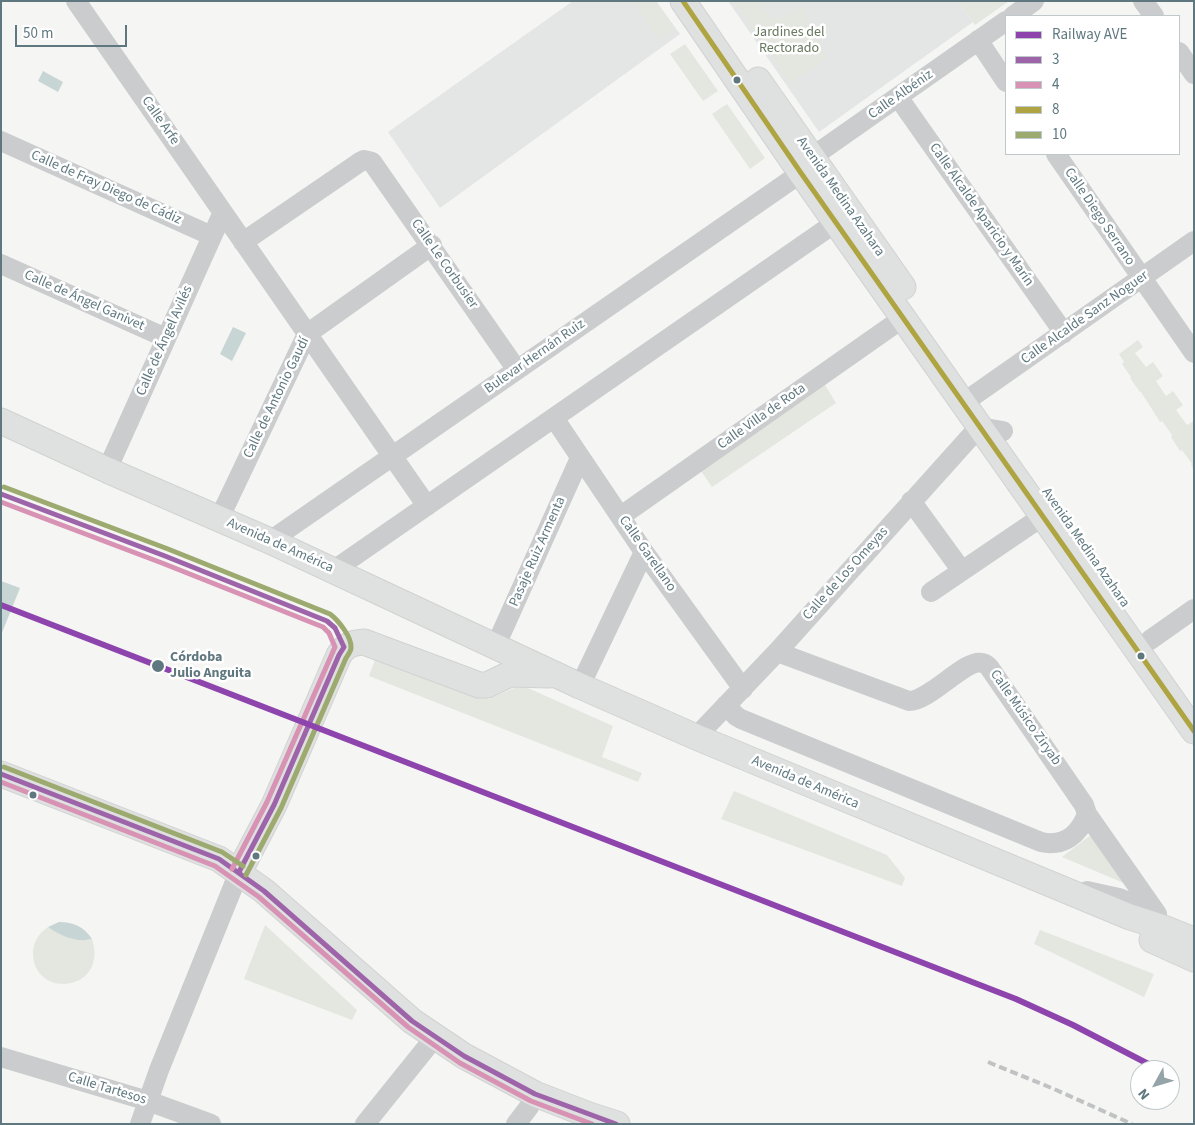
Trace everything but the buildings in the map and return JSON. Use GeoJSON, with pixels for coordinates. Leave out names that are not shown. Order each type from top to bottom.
{"type":"FeatureCollection","features":[{"type":"Feature","properties":{"kind":"main road","name":"Avenida Medina Azahara"},"geometry":{"type":"LineString","coordinates":[[683,1],[806,165],[991,429],[1150,640],[1194,703]]}},
{"type":"Feature","properties":{"kind":"main road","name":"Avenida Medina Azahara"},"geometry":{"type":"LineString","coordinates":[[702,1],[806,165]]}},
{"type":"Feature","properties":{"kind":"main road","name":"Avenida Medina Azahara"},"geometry":{"type":"LineString","coordinates":[[843,218],[903,318],[970,398]]}},
{"type":"Feature","properties":{"kind":"main road","name":"Avenida de América"},"geometry":{"type":"LineString","coordinates":[[1,422],[334,570],[580,686],[696,737],[1130,917],[1194,940]]}},
{"type":"Feature","properties":{"kind":"main road","name":"Avenida Medina Azahara"},"geometry":{"type":"LineString","coordinates":[[991,429],[1043,516],[1194,731]]}},
{"type":"Feature","properties":{"kind":"main road","name":"Avenida de América"},"geometry":{"type":"LineString","coordinates":[[239,872],[274,805],[344,647],[351,643],[364,642],[479,685],[487,685],[510,674],[557,675]]}},
{"type":"Feature","properties":{"kind":"main road"},"geometry":{"type":"LineString","coordinates":[[1,774],[219,859],[264,891],[412,1022],[479,1065],[535,1094],[617,1124]]}},
{"type":"Feature","properties":{"kind":"main road"},"geometry":{"type":"LineString","coordinates":[[1055,885],[1092,913],[1194,959]]}},
{"type":"Feature","properties":{"kind":"main road","name":"Avenida de América"},"geometry":{"type":"LineString","coordinates":[[1130,917],[1159,934],[1194,949]]}},
{"type":"Feature","properties":{"kind":"street","name":"Calle Arfe"},"geometry":{"type":"LineString","coordinates":[[76,1],[427,506]]}},
{"type":"Feature","properties":{"kind":"street"},"geometry":{"type":"LineString","coordinates":[[1013,15],[1034,1]]}},
{"type":"Feature","properties":{"kind":"street"},"geometry":{"type":"LineString","coordinates":[[1143,1],[1153,15]]}},
{"type":"Feature","properties":{"kind":"street","name":"Calle Albéniz"},"geometry":{"type":"LineString","coordinates":[[806,165],[1005,22]]}},
{"type":"Feature","properties":{"kind":"street"},"geometry":{"type":"LineString","coordinates":[[978,40],[1005,80]]}},
{"type":"Feature","properties":{"kind":"street"},"geometry":{"type":"LineString","coordinates":[[1180,53],[1194,74]]}},
{"type":"Feature","properties":{"kind":"street","name":"Calle Alcalde Aparicio y Marín"},"geometry":{"type":"LineString","coordinates":[[898,97],[1064,333]]}},
{"type":"Feature","properties":{"kind":"street","name":"Calle de Fray Diego de Cádiz"},"geometry":{"type":"LineString","coordinates":[[1,141],[212,236]]}},
{"type":"Feature","properties":{"kind":"street","name":"Calle Diego Serrano"},"geometry":{"type":"LineString","coordinates":[[1057,155],[1194,353]]}},
{"type":"Feature","properties":{"kind":"street","name":"Calle Le Corbusier"},"geometry":{"type":"LineString","coordinates":[[243,242],[360,162],[364,160],[372,162],[517,370]]}},
{"type":"Feature","properties":{"kind":"street","name":"Bulevar Hernán Ruiz"},"geometry":{"type":"LineString","coordinates":[[270,541],[517,370],[806,165]]}},
{"type":"Feature","properties":{"kind":"street","name":"Calle de Ángel Avilés"},"geometry":{"type":"LineString","coordinates":[[107,470],[223,212]]}},
{"type":"Feature","properties":{"kind":"street"},"geometry":{"type":"LineString","coordinates":[[334,570],[843,218]]}},
{"type":"Feature","properties":{"kind":"street"},"geometry":{"type":"LineString","coordinates":[[212,236],[227,234],[243,242]]}},
{"type":"Feature","properties":{"kind":"street","name":"Calle Alcalde Sanz Noguer"},"geometry":{"type":"LineString","coordinates":[[970,398],[1194,241]]}},
{"type":"Feature","properties":{"kind":"street","name":"Calle de Antonio Gaudí"},"geometry":{"type":"LineString","coordinates":[[219,519],[307,334],[432,246]]}},
{"type":"Feature","properties":{"kind":"street","name":"Calle de Ángel Ganivet"},"geometry":{"type":"LineString","coordinates":[[1,264],[166,338]]}},
{"type":"Feature","properties":{"kind":"street","name":"Calle Villa de Rota"},"geometry":{"type":"LineString","coordinates":[[621,516],[903,318]]}},
{"type":"Feature","properties":{"kind":"street","name":"Calle Garellano"},"geometry":{"type":"LineString","coordinates":[[554,418],[644,552],[742,689]]}},
{"type":"Feature","properties":{"kind":"street","name":"Calle de Los Omeyas"},"geometry":{"type":"LineString","coordinates":[[696,737],[777,652],[911,501],[991,429]]}},
{"type":"Feature","properties":{"kind":"street","name":"Pasaje Ruiz Armenta"},"geometry":{"type":"LineString","coordinates":[[496,645],[580,458]]}},
{"type":"Feature","properties":{"kind":"street"},"geometry":{"type":"LineString","coordinates":[[911,501],[962,571]]}},
{"type":"Feature","properties":{"kind":"street"},"geometry":{"type":"LineString","coordinates":[[931,592],[1043,516]]}},
{"type":"Feature","properties":{"kind":"street"},"geometry":{"type":"LineString","coordinates":[[580,686],[644,552]]}},
{"type":"Feature","properties":{"kind":"street"},"geometry":{"type":"LineString","coordinates":[[1150,640],[1194,609]]}},
{"type":"Feature","properties":{"kind":"street","name":"Calle Músico Ziryab"},"geometry":{"type":"LineString","coordinates":[[777,652],[909,702],[921,698],[971,664],[982,662],[996,674],[1084,805],[1087,814],[1158,914]]}},
{"type":"Feature","properties":{"kind":"street"},"geometry":{"type":"LineString","coordinates":[[726,705],[736,716],[742,719],[1041,842],[1049,844],[1064,841],[1071,837],[1081,828],[1087,814]]}},
{"type":"Feature","properties":{"kind":"street"},"geometry":{"type":"LineString","coordinates":[[140,1124],[239,872]]}},
{"type":"Feature","properties":{"kind":"street","name":"Avenida de América"},"geometry":{"type":"LineString","coordinates":[[1055,885],[1119,898],[1194,928]]}},
{"type":"Feature","properties":{"kind":"street"},"geometry":{"type":"LineString","coordinates":[[366,1124],[435,1037]]}},
{"type":"Feature","properties":{"kind":"street","name":"Calle Tartesos"},"geometry":{"type":"LineString","coordinates":[[1,1057],[148,1100],[211,1124]]}},
{"type":"Feature","properties":{"kind":"street"},"geometry":{"type":"LineString","coordinates":[[516,1124],[529,1107],[535,1094]]}},
{"type":"Feature","properties":{"kind":"shaded area"},"geometry":{"type":"Polygon","coordinates":[[[573,1],[656,1],[680,34],[440,208],[388,132],[573,1]]]}},
{"type":"Feature","properties":{"kind":"shaded area"},"geometry":{"type":"Polygon","coordinates":[[[728,1],[957,1],[973,22],[819,132],[728,1]]]}},
{"type":"Feature","properties":{"kind":"shaded area"},"geometry":{"type":"Polygon","coordinates":[[[43,71],[63,82],[58,92],[38,81],[43,71]]]}},
{"type":"Feature","properties":{"kind":"shaded area"},"geometry":{"type":"Polygon","coordinates":[[[233,327],[246,333],[232,361],[220,354],[233,327]]]}},
{"type":"Feature","properties":{"kind":"shaded area"},"geometry":{"type":"Polygon","coordinates":[[[1,581],[20,588],[1,635],[1,581]]]}},
{"type":"Feature","properties":{"kind":"shaded area"},"geometry":{"type":"Polygon","coordinates":[[[59,922],[78,926],[86,931],[92,939],[80,940],[69,938],[48,927],[59,922]]]}},
{"type":"Feature","properties":{"kind":"green space"},"geometry":{"type":"Polygon","coordinates":[[[632,1],[656,1],[675,28],[658,39],[632,1]]]}},
{"type":"Feature","properties":{"kind":"green space","name":"Jardines del Rectorado"},"geometry":{"type":"Polygon","coordinates":[[[733,1],[762,1],[763,9],[778,17],[791,14],[802,7],[810,20],[805,24],[828,57],[790,83],[733,1]]]}},
{"type":"Feature","properties":{"kind":"green space"},"geometry":{"type":"Polygon","coordinates":[[[957,1],[1009,1],[975,25],[957,1]]]}},
{"type":"Feature","properties":{"kind":"green space"},"geometry":{"type":"Polygon","coordinates":[[[685,44],[718,91],[703,101],[670,54],[685,44]]]}},
{"type":"Feature","properties":{"kind":"green space"},"geometry":{"type":"Polygon","coordinates":[[[727,104],[765,158],[750,169],[712,114],[727,104]]]}},
{"type":"Feature","properties":{"kind":"green space"},"geometry":{"type":"Polygon","coordinates":[[[1138,340],[1143,347],[1135,353],[1146,367],[1153,362],[1163,376],[1156,381],[1166,396],[1173,391],[1183,405],[1176,410],[1187,425],[1194,421],[1194,470],[1192,464],[1182,450],[1180,451],[1171,437],[1172,435],[1162,421],[1160,422],[1122,364],[1124,362],[1119,354],[1138,340]]]}},
{"type":"Feature","properties":{"kind":"green space"},"geometry":{"type":"Polygon","coordinates":[[[825,385],[836,403],[712,487],[701,471],[825,385]]]}},
{"type":"Feature","properties":{"kind":"green space"},"geometry":{"type":"Polygon","coordinates":[[[376,657],[489,699],[521,685],[613,726],[602,757],[642,773],[638,782],[369,676],[376,657]]]}},
{"type":"Feature","properties":{"kind":"green space"},"geometry":{"type":"Polygon","coordinates":[[[734,791],[887,855],[905,878],[902,886],[721,819],[734,791]]]}},
{"type":"Feature","properties":{"kind":"green space"},"geometry":{"type":"Polygon","coordinates":[[[1092,834],[1126,884],[1062,857],[1092,834]]]}},
{"type":"Feature","properties":{"kind":"green space"},"geometry":{"type":"Polygon","coordinates":[[[265,925],[357,1010],[352,1020],[244,979],[265,925]]]}},
{"type":"Feature","properties":{"kind":"green space"},"geometry":{"type":"Polygon","coordinates":[[[48,927],[69,937],[81,940],[92,939],[94,957],[90,970],[81,979],[69,984],[56,983],[45,978],[36,968],[33,953],[34,945],[39,935],[48,927]]]}},
{"type":"Feature","properties":{"kind":"green space"},"geometry":{"type":"Polygon","coordinates":[[[1040,930],[1154,974],[1144,997],[1034,944],[1040,930]]]}},
{"type":"Feature","properties":{"kind":"railway"},"geometry":{"type":"LineString","coordinates":[[988,1062],[1132,1124]]}},
{"type":"Feature","properties":{"kind":"rail line","name":"AVE"},"geometry":{"type":"LineString","coordinates":[[1,605],[1016,999],[1073,1025],[1141,1060]]}},
{"type":"Feature","properties":{"kind":"transit line","name":"8"},"geometry":{"type":"LineString","coordinates":[[683,1],[801,173],[1194,731]]}},
{"type":"Feature","properties":{"kind":"transit line","name":"10"},"geometry":{"type":"LineString","coordinates":[[4,487],[168,549],[330,614],[344,629],[351,648],[281,808],[246,875]]}},
{"type":"Feature","properties":{"kind":"transit line","name":"3"},"geometry":{"type":"LineString","coordinates":[[1,494],[165,556],[327,621],[335,628],[344,647],[274,805],[239,872]]}},
{"type":"Feature","properties":{"kind":"transit line","name":"4"},"geometry":{"type":"LineString","coordinates":[[1,502],[323,627],[329,633],[335,647],[267,802],[232,869]]}},
{"type":"Feature","properties":{"kind":"transit line","name":"10"},"geometry":{"type":"LineString","coordinates":[[4,767],[222,852],[243,866]]}},
{"type":"Feature","properties":{"kind":"transit line","name":"3"},"geometry":{"type":"LineString","coordinates":[[1,774],[219,859],[264,891],[412,1021],[464,1056],[535,1094],[616,1124]]}},
{"type":"Feature","properties":{"kind":"transit line","name":"4"},"geometry":{"type":"LineString","coordinates":[[1,782],[215,866],[259,897],[408,1027],[460,1063],[531,1101],[592,1124]]}},
{"type":"Feature","properties":{"kind":"place","name":"Córdoba Julio Anguita"},"geometry":{"type":"Point","coordinates":[158,666]}}]}
